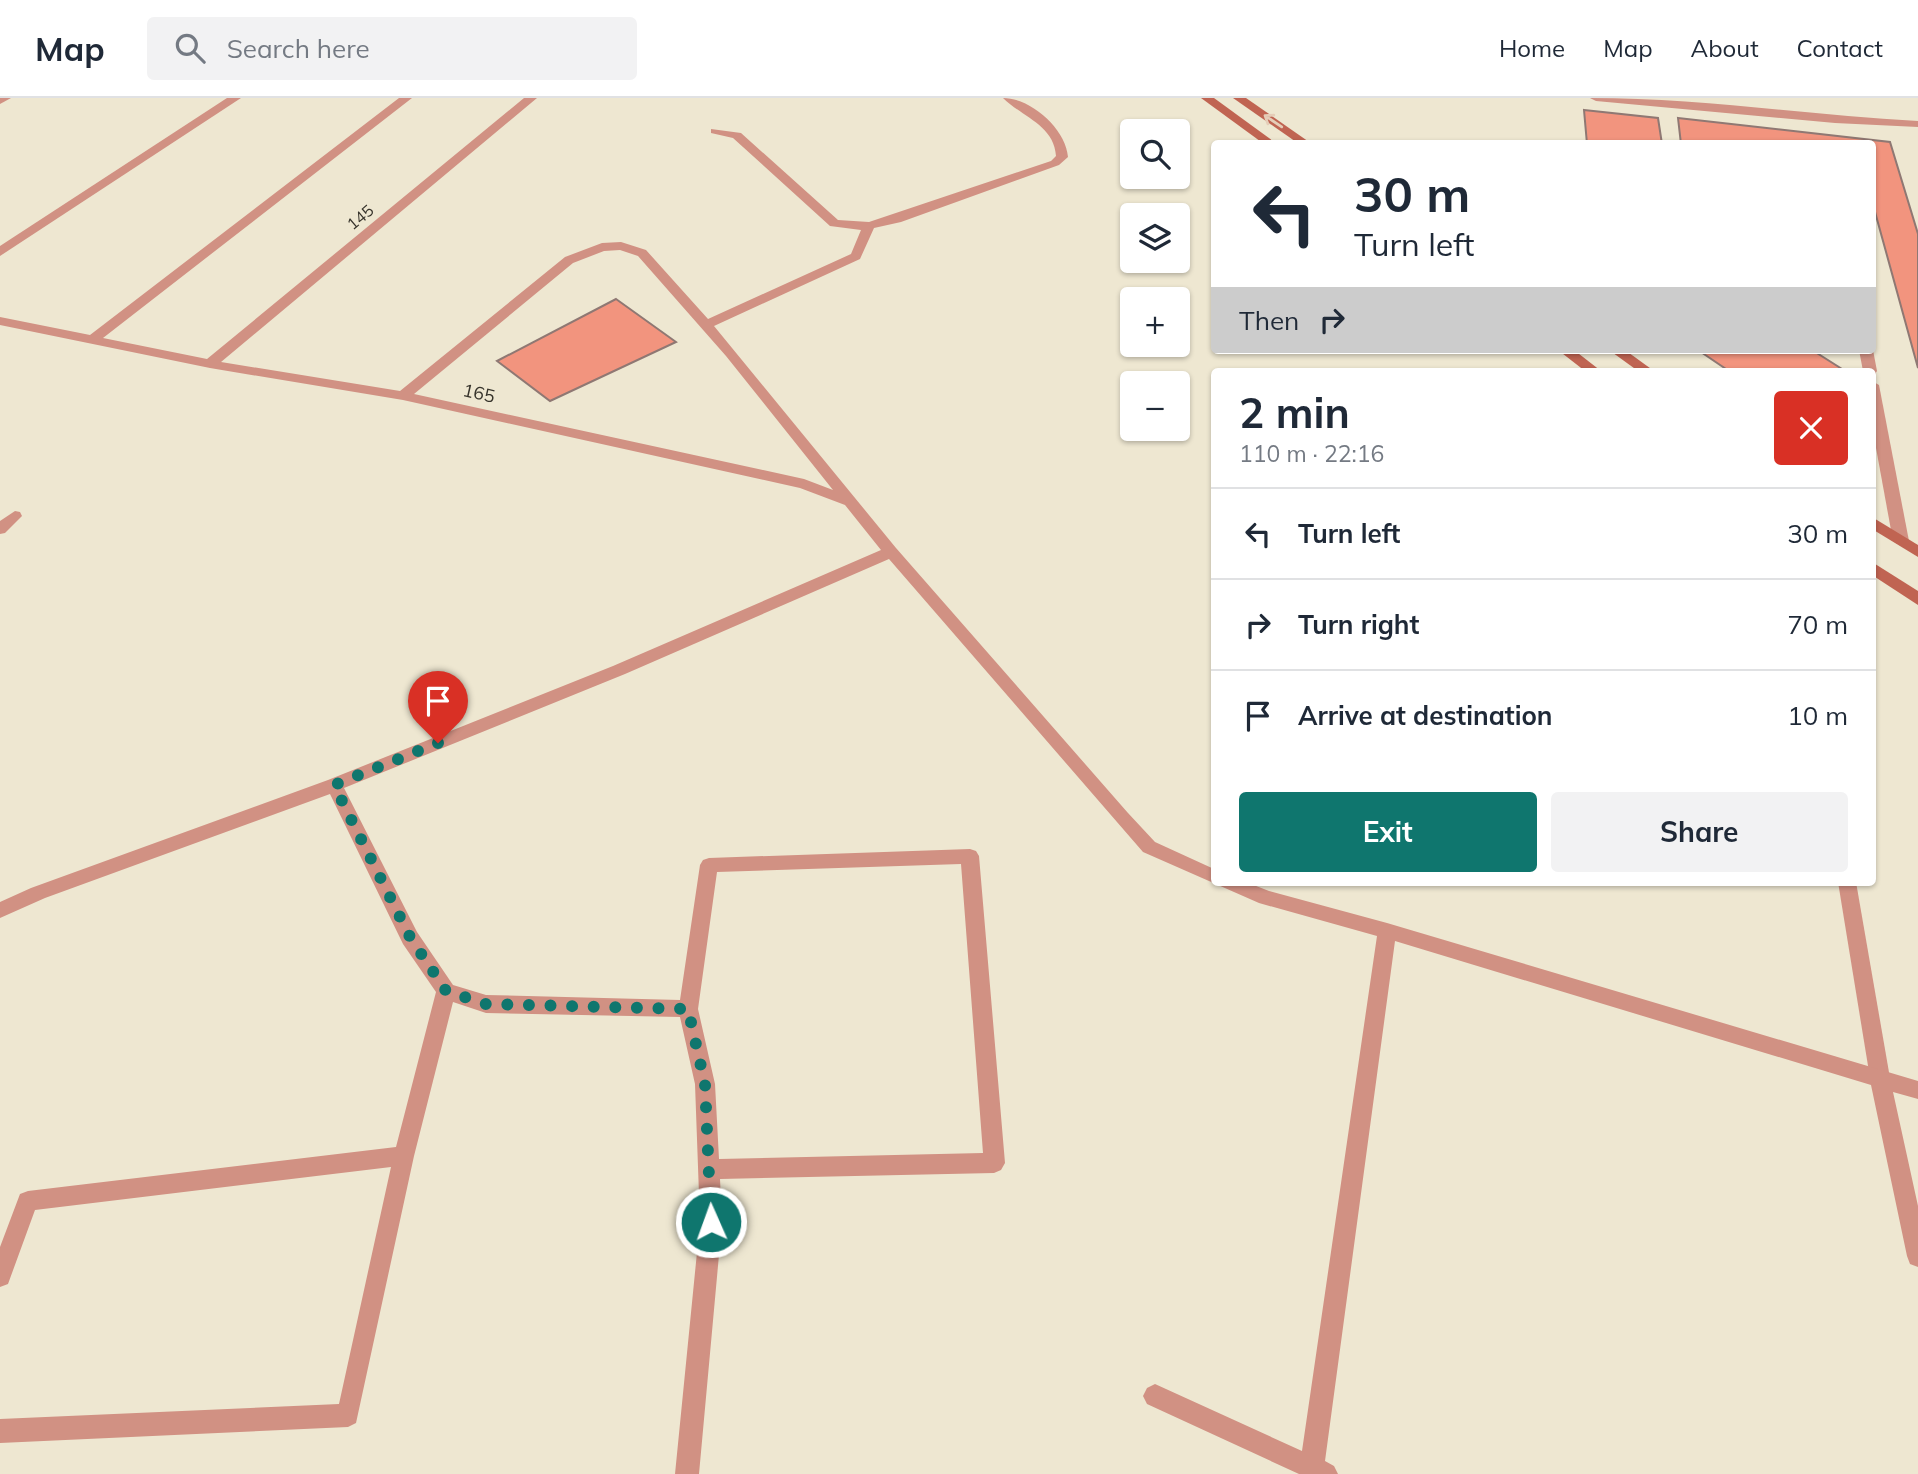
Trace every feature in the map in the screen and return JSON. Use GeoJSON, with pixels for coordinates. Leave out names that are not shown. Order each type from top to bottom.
{"type":"FeatureCollection","features":[{"type":"Feature","properties":{"kind":"street"},"geometry":{"type":"LineString","coordinates":[[0,101],[5,98]]}},
{"type":"Feature","properties":{"kind":"street"},"geometry":{"type":"LineString","coordinates":[[0,252],[235,98]]}},
{"type":"Feature","properties":{"kind":"street"},"geometry":{"type":"LineString","coordinates":[[95,338],[406,98]]}},
{"type":"Feature","properties":{"kind":"street","name":"145"},"geometry":{"type":"LineString","coordinates":[[211,364],[531,98]]}},
{"type":"Feature","properties":{"kind":"street"},"geometry":{"type":"LineString","coordinates":[[715,131],[737,135],[834,223],[869,226],[897,219],[1055,163],[1062,157],[1061,142],[1053,132],[1009,98]]}},
{"type":"Feature","properties":{"kind":"street"},"geometry":{"type":"LineString","coordinates":[[1207,98],[1266,140]]}},
{"type":"Feature","properties":{"kind":"street"},"geometry":{"type":"LineString","coordinates":[[1239,98],[1301,140]]}},
{"type":"Feature","properties":{"kind":"street"},"geometry":{"type":"LineString","coordinates":[[1597,98],[1835,120],[1918,124]]}},
{"type":"Feature","properties":{"kind":"street"},"geometry":{"type":"LineString","coordinates":[[706,325],[856,256],[869,226]]}},
{"type":"Feature","properties":{"kind":"street"},"geometry":{"type":"LineString","coordinates":[[403,396],[569,260],[602,247],[621,246],[642,253],[706,325],[891,552],[1149,847],[1211,876]]}},
{"type":"Feature","properties":{"kind":"street","name":"165"},"geometry":{"type":"LineString","coordinates":[[0,321],[95,338],[211,364],[403,396],[804,484],[851,502]]}},
{"type":"Feature","properties":{"kind":"street"},"geometry":{"type":"LineString","coordinates":[[1571,354],[1590,368]]}},
{"type":"Feature","properties":{"kind":"street"},"geometry":{"type":"LineString","coordinates":[[1622,354],[1643,368]]}},
{"type":"Feature","properties":{"kind":"street"},"geometry":{"type":"LineString","coordinates":[[1876,407],[1901,541]]}},
{"type":"Feature","properties":{"kind":"street"},"geometry":{"type":"LineString","coordinates":[[0,529],[15,516]]}},
{"type":"Feature","properties":{"kind":"street"},"geometry":{"type":"LineString","coordinates":[[1876,525],[1918,552]]}},
{"type":"Feature","properties":{"kind":"street"},"geometry":{"type":"LineString","coordinates":[[0,910],[38,893],[334,785],[619,670],[891,552]]}},
{"type":"Feature","properties":{"kind":"street"},"geometry":{"type":"LineString","coordinates":[[1876,574],[1918,599]]}},
{"type":"Feature","properties":{"kind":"street"},"geometry":{"type":"LineString","coordinates":[[334,785],[410,937],[446,991],[486,1004],[688,1009]]}},
{"type":"Feature","properties":{"kind":"street"},"geometry":{"type":"LineString","coordinates":[[687,1474],[711,1222],[705,1084],[688,1009],[709,865],[970,856],[994,1163],[709,1169]]}},
{"type":"Feature","properties":{"kind":"street"},"geometry":{"type":"LineString","coordinates":[[1236,886],[1266,898],[1387,931],[1918,1090]]}},
{"type":"Feature","properties":{"kind":"street"},"geometry":{"type":"LineString","coordinates":[[1848,886],[1880,1078],[1918,1256]]}},
{"type":"Feature","properties":{"kind":"street"},"geometry":{"type":"LineString","coordinates":[[1155,1396],[1317,1472],[1387,931]]}},
{"type":"Feature","properties":{"kind":"street"},"geometry":{"type":"LineString","coordinates":[[0,1431],[348,1415],[404,1156],[446,991]]}},
{"type":"Feature","properties":{"kind":"street"},"geometry":{"type":"LineString","coordinates":[[0,1276],[28,1201],[404,1156]]}},
{"type":"Feature","properties":{"kind":"building"},"geometry":{"type":"Polygon","coordinates":[[[1584,110],[1658,118],[1661,140],[1587,140],[1584,110]]]}},
{"type":"Feature","properties":{"kind":"building"},"geometry":{"type":"Polygon","coordinates":[[[1678,118],[1872,140],[1681,140],[1678,118]]]}},
{"type":"Feature","properties":{"kind":"building"},"geometry":{"type":"Polygon","coordinates":[[[1876,140],[1890,142],[1918,234],[1918,368],[1876,216],[1876,140]]]}},
{"type":"Feature","properties":{"kind":"building"},"geometry":{"type":"Polygon","coordinates":[[[616,299],[676,342],[550,401],[497,361],[616,299]]]}},
{"type":"Feature","properties":{"kind":"building"},"geometry":{"type":"Polygon","coordinates":[[[1704,354],[1818,354],[1840,368],[1725,368],[1704,354]]]}},
{"type":"Feature","properties":{"kind":"route"},"geometry":{"type":"LineString","coordinates":[[438,743],[334,785],[410,937],[446,991],[486,1004],[576,1004],[688,1009],[705,1084],[711,1222]]}}]}
